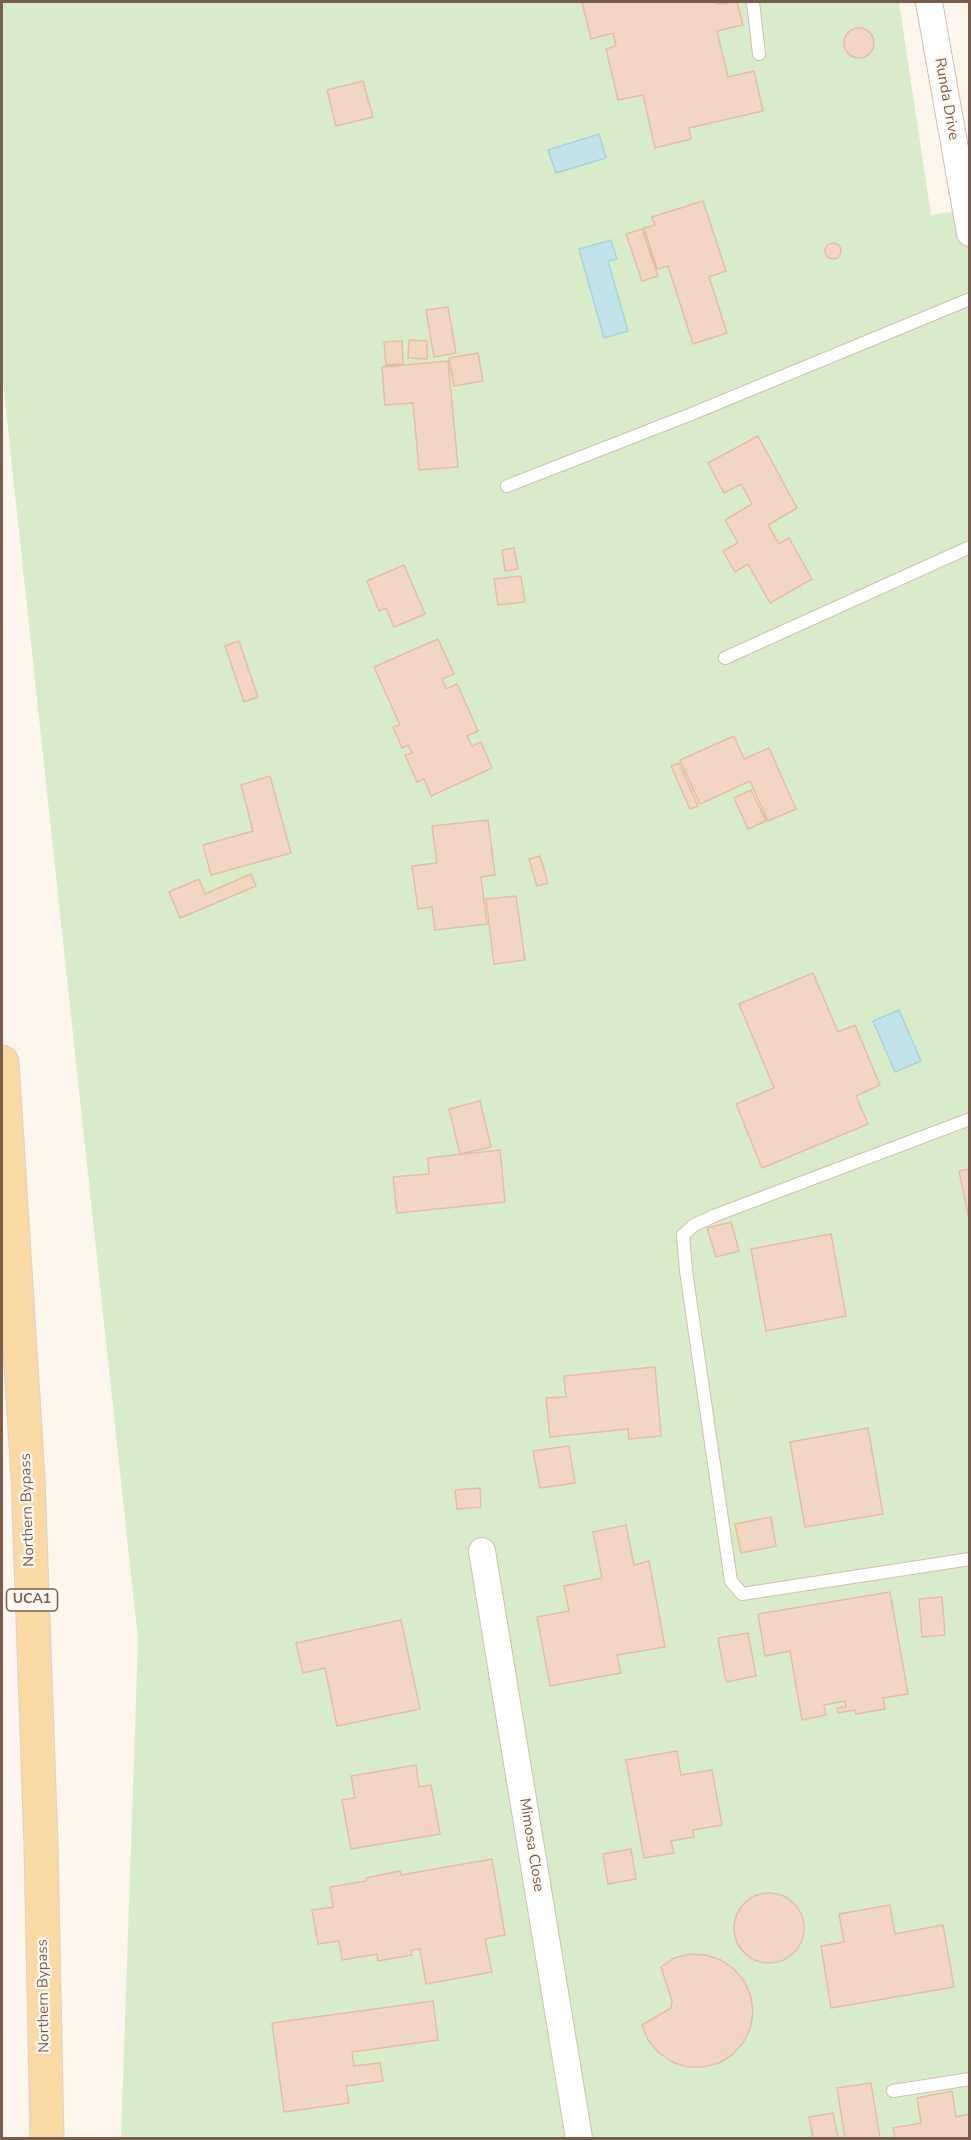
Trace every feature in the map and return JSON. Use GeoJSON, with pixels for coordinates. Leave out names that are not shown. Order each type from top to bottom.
{"type":"FeatureCollection","features":[{"type":"Feature","properties":{"kind":"main road","name":"Northern Bypass"},"geometry":{"type":"LineString","coordinates":[[2,1062],[28,1478],[47,2139]]}},
{"type":"Feature","properties":{"kind":"street","name":"Runda Drive"},"geometry":{"type":"LineString","coordinates":[[929,2],[965,181],[969,233]]}},
{"type":"Feature","properties":{"kind":"street","name":"Mimosa Close"},"geometry":{"type":"LineString","coordinates":[[482,1551],[579,2139]]}},
{"type":"Feature","properties":{"kind":"lane"},"geometry":{"type":"LineString","coordinates":[[753,2],[759,54]]}},
{"type":"Feature","properties":{"kind":"lane"},"geometry":{"type":"LineString","coordinates":[[507,486],[689,415],[969,299]]}},
{"type":"Feature","properties":{"kind":"lane"},"geometry":{"type":"LineString","coordinates":[[725,658],[969,548]]}},
{"type":"Feature","properties":{"kind":"lane"},"geometry":{"type":"LineString","coordinates":[[969,1119],[717,1215],[694,1225],[683,1235],[686,1272],[731,1581],[741,1594],[969,1559]]}},
{"type":"Feature","properties":{"kind":"lane"},"geometry":{"type":"LineString","coordinates":[[893,2091],[969,2079]]}},
{"type":"Feature","properties":{"kind":"green space"},"geometry":{"type":"Polygon","coordinates":[[[2,2],[899,2],[931,215],[970,209],[969,2138],[121,2138],[138,1640],[2,373],[2,2]]]}},
{"type":"Feature","properties":{"kind":"water"},"geometry":{"type":"Polygon","coordinates":[[[599,134],[606,158],[556,173],[548,150],[599,134]]]}},
{"type":"Feature","properties":{"kind":"water"},"geometry":{"type":"Polygon","coordinates":[[[611,240],[617,259],[608,261],[628,331],[604,338],[579,249],[611,240]]]}},
{"type":"Feature","properties":{"kind":"water"},"geometry":{"type":"Polygon","coordinates":[[[899,1010],[921,1061],[895,1072],[873,1021],[899,1010]]]}},
{"type":"Feature","properties":{"kind":"building"},"geometry":{"type":"Polygon","coordinates":[[[582,2],[716,2],[717,4],[737,2],[743,25],[717,31],[728,77],[754,71],[763,111],[689,128],[691,139],[655,148],[643,95],[618,100],[606,49],[616,46],[613,33],[591,39],[582,2]]]}},
{"type":"Feature","properties":{"kind":"building"},"geometry":{"type":"Polygon","coordinates":[[[859,28],[870,32],[874,43],[870,54],[859,58],[848,54],[844,43],[848,32],[859,28]]]}},
{"type":"Feature","properties":{"kind":"building"},"geometry":{"type":"Polygon","coordinates":[[[363,81],[373,117],[336,126],[327,90],[363,81]]]}},
{"type":"Feature","properties":{"kind":"building"},"geometry":{"type":"Polygon","coordinates":[[[703,201],[726,271],[709,277],[727,333],[693,344],[668,266],[657,269],[644,228],[655,225],[652,217],[703,201]]]}},
{"type":"Feature","properties":{"kind":"building"},"geometry":{"type":"Polygon","coordinates":[[[642,229],[658,276],[642,281],[626,234],[642,229]]]}},
{"type":"Feature","properties":{"kind":"building"},"geometry":{"type":"Polygon","coordinates":[[[833,243],[839,245],[841,251],[839,257],[833,259],[827,257],[825,251],[827,245],[833,243]]]}},
{"type":"Feature","properties":{"kind":"building"},"geometry":{"type":"Polygon","coordinates":[[[448,307],[456,353],[434,357],[426,310],[448,307]]]}},
{"type":"Feature","properties":{"kind":"building"},"geometry":{"type":"Polygon","coordinates":[[[409,340],[427,341],[427,359],[408,358],[409,340]]]}},
{"type":"Feature","properties":{"kind":"building"},"geometry":{"type":"Polygon","coordinates":[[[402,341],[403,364],[386,365],[384,342],[402,341]]]}},
{"type":"Feature","properties":{"kind":"building"},"geometry":{"type":"Polygon","coordinates":[[[478,353],[483,381],[454,386],[449,358],[478,353]]]}},
{"type":"Feature","properties":{"kind":"building"},"geometry":{"type":"Polygon","coordinates":[[[448,361],[458,467],[419,470],[413,403],[385,405],[382,367],[448,361]]]}},
{"type":"Feature","properties":{"kind":"building"},"geometry":{"type":"Polygon","coordinates":[[[758,436],[797,508],[768,525],[779,544],[789,538],[812,579],[770,603],[748,564],[735,572],[723,551],[738,543],[725,520],[752,504],[741,484],[724,493],[708,463],[758,436]]]}},
{"type":"Feature","properties":{"kind":"building"},"geometry":{"type":"Polygon","coordinates":[[[514,548],[518,569],[505,571],[502,550],[514,548]]]}},
{"type":"Feature","properties":{"kind":"building"},"geometry":{"type":"Polygon","coordinates":[[[404,565],[425,614],[394,627],[386,608],[379,611],[367,581],[404,565]]]}},
{"type":"Feature","properties":{"kind":"building"},"geometry":{"type":"Polygon","coordinates":[[[521,576],[525,602],[498,605],[494,579],[521,576]]]}},
{"type":"Feature","properties":{"kind":"building"},"geometry":{"type":"Polygon","coordinates":[[[438,639],[454,674],[442,679],[446,689],[457,684],[478,731],[467,736],[472,746],[481,742],[492,768],[431,796],[424,779],[417,782],[405,755],[412,753],[408,745],[402,748],[393,727],[400,725],[374,667],[438,639]]]}},
{"type":"Feature","properties":{"kind":"building"},"geometry":{"type":"Polygon","coordinates":[[[239,641],[258,697],[244,702],[225,646],[239,641]]]}},
{"type":"Feature","properties":{"kind":"building"},"geometry":{"type":"Polygon","coordinates":[[[734,736],[744,759],[769,748],[796,809],[768,821],[750,781],[700,804],[680,760],[734,736]]]}},
{"type":"Feature","properties":{"kind":"building"},"geometry":{"type":"Polygon","coordinates":[[[679,763],[698,806],[690,809],[671,766],[679,763]]]}},
{"type":"Feature","properties":{"kind":"building"},"geometry":{"type":"Polygon","coordinates":[[[270,776],[291,853],[211,875],[203,845],[253,831],[241,785],[270,776]]]}},
{"type":"Feature","properties":{"kind":"building"},"geometry":{"type":"Polygon","coordinates":[[[751,790],[766,821],[748,829],[734,798],[751,790]]]}},
{"type":"Feature","properties":{"kind":"building"},"geometry":{"type":"Polygon","coordinates":[[[488,820],[495,875],[481,877],[487,924],[435,930],[432,907],[418,909],[412,866],[437,863],[432,826],[488,820]]]}},
{"type":"Feature","properties":{"kind":"building"},"geometry":{"type":"Polygon","coordinates":[[[540,856],[548,883],[537,886],[529,859],[540,856]]]}},
{"type":"Feature","properties":{"kind":"building"},"geometry":{"type":"Polygon","coordinates":[[[251,874],[256,886],[180,918],[169,892],[199,879],[205,894],[251,874]]]}},
{"type":"Feature","properties":{"kind":"building"},"geometry":{"type":"Polygon","coordinates":[[[516,896],[525,960],[494,964],[486,899],[516,896]]]}},
{"type":"Feature","properties":{"kind":"building"},"geometry":{"type":"Polygon","coordinates":[[[813,973],[838,1032],[855,1025],[880,1085],[856,1096],[868,1124],[762,1168],[736,1104],[774,1088],[739,1004],[813,973]]]}},
{"type":"Feature","properties":{"kind":"building"},"geometry":{"type":"Polygon","coordinates":[[[480,1101],[491,1147],[460,1154],[449,1109],[480,1101]]]}},
{"type":"Feature","properties":{"kind":"building"},"geometry":{"type":"Polygon","coordinates":[[[500,1150],[505,1202],[397,1213],[393,1177],[429,1174],[428,1158],[500,1150]]]}},
{"type":"Feature","properties":{"kind":"building"},"geometry":{"type":"Polygon","coordinates":[[[970,1169],[970,1224],[959,1171],[970,1169]]]}},
{"type":"Feature","properties":{"kind":"building"},"geometry":{"type":"Polygon","coordinates":[[[731,1222],[739,1251],[716,1257],[707,1228],[731,1222]]]}},
{"type":"Feature","properties":{"kind":"building"},"geometry":{"type":"Polygon","coordinates":[[[831,1234],[846,1316],[766,1331],[751,1249],[831,1234]]]}},
{"type":"Feature","properties":{"kind":"building"},"geometry":{"type":"Polygon","coordinates":[[[655,1367],[661,1436],[629,1439],[628,1429],[550,1437],[546,1398],[566,1397],[564,1376],[655,1367]]]}},
{"type":"Feature","properties":{"kind":"building"},"geometry":{"type":"Polygon","coordinates":[[[868,1428],[883,1514],[805,1527],[790,1442],[868,1428]]]}},
{"type":"Feature","properties":{"kind":"building"},"geometry":{"type":"Polygon","coordinates":[[[569,1446],[575,1483],[540,1488],[533,1451],[569,1446]]]}},
{"type":"Feature","properties":{"kind":"building"},"geometry":{"type":"Polygon","coordinates":[[[480,1488],[481,1507],[457,1509],[455,1490],[480,1488]]]}},
{"type":"Feature","properties":{"kind":"building"},"geometry":{"type":"Polygon","coordinates":[[[771,1517],[776,1546],[741,1553],[735,1524],[771,1517]]]}},
{"type":"Feature","properties":{"kind":"building"},"geometry":{"type":"Polygon","coordinates":[[[626,1525],[634,1565],[649,1561],[665,1647],[617,1655],[621,1673],[550,1686],[537,1617],[569,1611],[564,1586],[602,1578],[593,1532],[626,1525]]]}},
{"type":"Feature","properties":{"kind":"building"},"geometry":{"type":"Polygon","coordinates":[[[890,1592],[908,1694],[883,1698],[885,1709],[856,1714],[855,1710],[838,1713],[837,1708],[846,1707],[845,1701],[824,1705],[826,1715],[802,1720],[790,1651],[765,1656],[758,1614],[890,1592]]]}},
{"type":"Feature","properties":{"kind":"building"},"geometry":{"type":"Polygon","coordinates":[[[942,1597],[945,1635],[922,1637],[919,1599],[942,1597]]]}},
{"type":"Feature","properties":{"kind":"building"},"geometry":{"type":"Polygon","coordinates":[[[401,1620],[420,1709],[337,1726],[325,1668],[303,1673],[296,1643],[401,1620]]]}},
{"type":"Feature","properties":{"kind":"building"},"geometry":{"type":"Polygon","coordinates":[[[748,1633],[756,1676],[726,1682],[718,1638],[748,1633]]]}},
{"type":"Feature","properties":{"kind":"building"},"geometry":{"type":"Polygon","coordinates":[[[677,1751],[681,1775],[712,1770],[722,1825],[693,1830],[694,1837],[671,1841],[674,1853],[644,1858],[626,1760],[677,1751]]]}},
{"type":"Feature","properties":{"kind":"building"},"geometry":{"type":"Polygon","coordinates":[[[416,1765],[419,1787],[431,1785],[440,1834],[351,1849],[342,1800],[355,1798],[351,1776],[416,1765]]]}},
{"type":"Feature","properties":{"kind":"building"},"geometry":{"type":"Polygon","coordinates":[[[631,1849],[636,1879],[608,1884],[603,1854],[631,1849]]]}},
{"type":"Feature","properties":{"kind":"building"},"geometry":{"type":"Polygon","coordinates":[[[492,1859],[505,1935],[485,1939],[492,1972],[426,1984],[420,1949],[411,1950],[412,1955],[378,1961],[377,1954],[342,1960],[339,1941],[318,1944],[312,1910],[333,1907],[330,1887],[366,1881],[366,1878],[400,1871],[401,1875],[492,1859]]]}},
{"type":"Feature","properties":{"kind":"building"},"geometry":{"type":"Polygon","coordinates":[[[769,1893],[782,1896],[794,1903],[801,1915],[804,1928],[801,1941],[794,1953],[782,1960],[769,1963],[756,1960],[744,1953],[737,1941],[734,1928],[737,1915],[744,1903],[756,1896],[769,1893]]]}},
{"type":"Feature","properties":{"kind":"building"},"geometry":{"type":"Polygon","coordinates":[[[890,1905],[895,1934],[943,1925],[954,1987],[831,2008],[821,1946],[844,1942],[839,1914],[890,1905]]]}},
{"type":"Feature","properties":{"kind":"building"},"geometry":{"type":"Polygon","coordinates":[[[690,1954],[706,1955],[721,1960],[734,1969],[745,1982],[751,1997],[753,2013],[750,2029],[743,2043],[732,2055],[719,2063],[703,2067],[687,2067],[672,2062],[658,2052],[648,2040],[642,2025],[671,2008],[672,2001],[661,1967],[674,1958],[690,1954]]]}},
{"type":"Feature","properties":{"kind":"building"},"geometry":{"type":"Polygon","coordinates":[[[433,2001],[438,2040],[352,2052],[354,2066],[380,2063],[383,2081],[346,2086],[349,2103],[284,2112],[272,2023],[433,2001]]]}},
{"type":"Feature","properties":{"kind":"building"},"geometry":{"type":"Polygon","coordinates":[[[871,2083],[880,2138],[845,2138],[837,2088],[871,2083]]]}},
{"type":"Feature","properties":{"kind":"building"},"geometry":{"type":"Polygon","coordinates":[[[952,2091],[956,2117],[970,2114],[970,2138],[895,2138],[893,2128],[921,2123],[917,2098],[952,2091]]]}},
{"type":"Feature","properties":{"kind":"building"},"geometry":{"type":"Polygon","coordinates":[[[833,2113],[838,2138],[813,2138],[809,2117],[833,2113]]]}}]}
